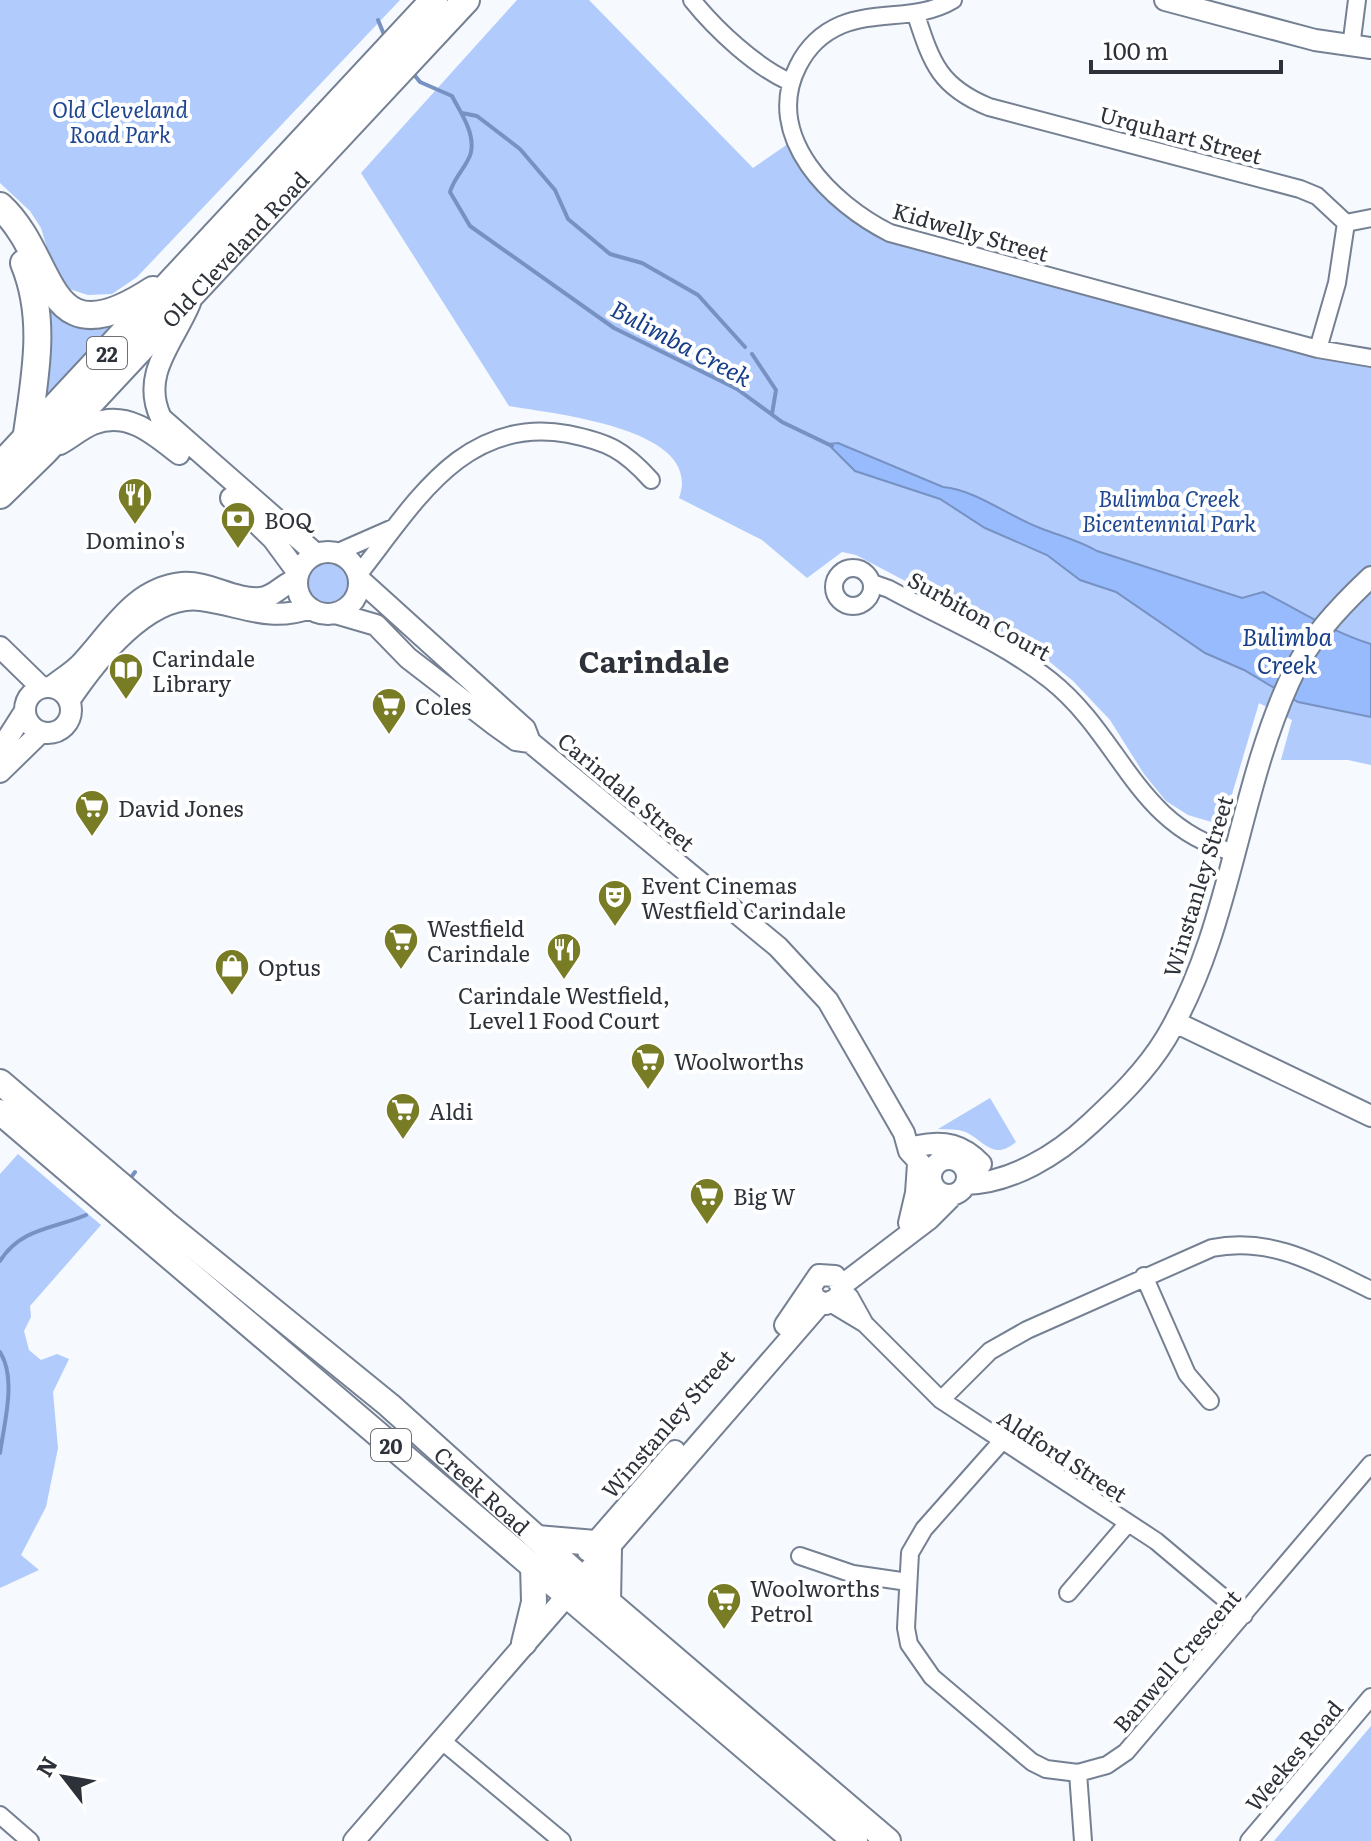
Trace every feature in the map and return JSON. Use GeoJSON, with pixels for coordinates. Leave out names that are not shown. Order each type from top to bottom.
{"type":"FeatureCollection","features":[{"type":"Feature","properties":{"kind":"highway","name":"Old Cleveland Road"},"geometry":{"type":"LineString","coordinates":[[0,495],[36,446],[446,5]]}},
{"type":"Feature","properties":{"kind":"highway"},"geometry":{"type":"LineString","coordinates":[[0,206],[20,230],[53,294],[76,311],[96,315],[115,313],[192,279]]}},
{"type":"Feature","properties":{"kind":"highway"},"geometry":{"type":"LineString","coordinates":[[0,223],[28,271],[38,336],[36,446]]}},
{"type":"Feature","properties":{"kind":"highway","name":"Old Cleveland Road"},"geometry":{"type":"LineString","coordinates":[[0,466],[36,446]]}},
{"type":"Feature","properties":{"kind":"main road","name":"Creek Road"},"geometry":{"type":"LineString","coordinates":[[0,1082],[101,1183],[533,1565],[574,1581],[608,1602],[888,1841]]}},
{"type":"Feature","properties":{"kind":"main road","name":"Creek Road"},"geometry":{"type":"LineString","coordinates":[[0,1112],[101,1183]]}},
{"type":"Feature","properties":{"kind":"main road","name":"Creek Road"},"geometry":{"type":"LineString","coordinates":[[125,1204],[389,1405],[537,1538],[574,1581],[855,1841]]}},
{"type":"Feature","properties":{"kind":"main road"},"geometry":{"type":"LineString","coordinates":[[537,1538],[602,1545],[608,1602]]}},
{"type":"Feature","properties":{"kind":"main road"},"geometry":{"type":"LineString","coordinates":[[524,1643],[534,1602],[533,1565]]}},
{"type":"Feature","properties":{"kind":"street"},"geometry":{"type":"LineString","coordinates":[[692,0],[736,42],[777,76],[790,82]]}},
{"type":"Feature","properties":{"kind":"street","name":"Kidwelly Street"},"geometry":{"type":"LineString","coordinates":[[953,0],[916,15],[842,25],[820,37],[805,53],[790,82],[787,115],[808,162],[839,200],[862,219],[890,233],[1318,349],[1371,358]]}},
{"type":"Feature","properties":{"kind":"street"},"geometry":{"type":"LineString","coordinates":[[1166,0],[1361,48],[1357,0]]}},
{"type":"Feature","properties":{"kind":"street","name":"Urquhart Street"},"geometry":{"type":"LineString","coordinates":[[916,15],[932,60],[943,80],[962,96],[989,107],[1300,189],[1317,196],[1346,223]]}},
{"type":"Feature","properties":{"kind":"street"},"geometry":{"type":"LineString","coordinates":[[1318,349],[1337,283],[1346,223],[1371,218]]}},
{"type":"Feature","properties":{"kind":"street"},"geometry":{"type":"LineString","coordinates":[[192,279],[154,376],[157,409],[173,432],[326,553],[350,561],[358,577]]}},
{"type":"Feature","properties":{"kind":"street"},"geometry":{"type":"LineString","coordinates":[[36,446],[101,421],[121,420],[138,425],[162,440],[242,508],[273,539],[297,576],[299,595],[310,608]]}},
{"type":"Feature","properties":{"kind":"street"},"geometry":{"type":"LineString","coordinates":[[9,747],[41,732],[55,732],[67,723],[69,701],[138,621],[160,605],[199,600],[252,614],[279,616],[310,608],[335,613],[354,599],[358,577],[393,528],[458,458],[483,443],[518,433],[557,432],[599,440],[628,455],[651,480]]}},
{"type":"Feature","properties":{"kind":"street"},"geometry":{"type":"LineString","coordinates":[[0,772],[9,747],[36,697],[84,660],[130,606],[154,590],[181,583],[203,584],[257,598],[271,595],[326,553],[393,528]]}},
{"type":"Feature","properties":{"kind":"street","name":"Carindale Street"},"geometry":{"type":"LineString","coordinates":[[358,577],[525,729],[530,742],[778,947],[813,981],[941,1167]]}},
{"type":"Feature","properties":{"kind":"street","name":"Winstanley Street"},"geometry":{"type":"LineString","coordinates":[[941,1167],[1017,1170],[1063,1146],[1112,1104],[1140,1074],[1175,1022],[1207,944],[1233,852],[1290,679],[1327,622],[1371,577]]}},
{"type":"Feature","properties":{"kind":"street","name":"Surbiton Court"},"geometry":{"type":"LineString","coordinates":[[872,583],[1028,664],[1050,680],[1103,734],[1156,810],[1202,844],[1233,852]]}},
{"type":"Feature","properties":{"kind":"street","name":"Carindale Street"},"geometry":{"type":"LineString","coordinates":[[335,613],[376,625],[408,658],[495,725],[516,740],[530,742]]}},
{"type":"Feature","properties":{"kind":"street"},"geometry":{"type":"LineString","coordinates":[[3,650],[36,697],[30,724],[41,732]]}},
{"type":"Feature","properties":{"kind":"street"},"geometry":{"type":"LineString","coordinates":[[36,697],[62,691],[69,701]]}},
{"type":"Feature","properties":{"kind":"street"},"geometry":{"type":"LineString","coordinates":[[1175,1022],[1371,1116]]}},
{"type":"Feature","properties":{"kind":"street"},"geometry":{"type":"LineString","coordinates":[[908,1226],[916,1193],[941,1167]]}},
{"type":"Feature","properties":{"kind":"street","name":"Winstanley Street"},"geometry":{"type":"LineString","coordinates":[[354,1841],[524,1643],[602,1545],[829,1291],[923,1213],[941,1167]]}},
{"type":"Feature","properties":{"kind":"street","name":"Winstanley Street"},"geometry":{"type":"LineString","coordinates":[[829,1291],[929,1219],[941,1167]]}},
{"type":"Feature","properties":{"kind":"street"},"geometry":{"type":"LineString","coordinates":[[941,1400],[990,1351],[1027,1330],[1212,1248],[1257,1243],[1280,1248],[1371,1290]]}},
{"type":"Feature","properties":{"kind":"street"},"geometry":{"type":"LineString","coordinates":[[1144,1276],[1187,1374],[1210,1401]]}},
{"type":"Feature","properties":{"kind":"street","name":"Aldford Street"},"geometry":{"type":"LineString","coordinates":[[829,1291],[850,1297],[865,1324],[941,1400],[1156,1541],[1244,1615]]}},
{"type":"Feature","properties":{"kind":"street"},"geometry":{"type":"LineString","coordinates":[[1002,1441],[924,1529],[910,1553],[906,1628],[909,1644],[921,1666],[1032,1762],[1046,1769],[1078,1773],[1083,1841]]}},
{"type":"Feature","properties":{"kind":"street","name":"Banwell Crescent"},"geometry":{"type":"LineString","coordinates":[[1078,1773],[1107,1765],[1126,1752],[1370,1466]]}},
{"type":"Feature","properties":{"kind":"street"},"geometry":{"type":"LineString","coordinates":[[1068,1593],[1128,1523]]}},
{"type":"Feature","properties":{"kind":"street"},"geometry":{"type":"LineString","coordinates":[[800,1556],[853,1574],[908,1582]]}},
{"type":"Feature","properties":{"kind":"street","name":"Weekes Road"},"geometry":{"type":"LineString","coordinates":[[1249,1841],[1371,1697]]}},
{"type":"Feature","properties":{"kind":"street"},"geometry":{"type":"LineString","coordinates":[[441,1740],[562,1841]]}},
{"type":"Feature","properties":{"kind":"street"},"geometry":{"type":"LineString","coordinates":[[0,1815],[30,1841]]}},
{"type":"Feature","properties":{"kind":"green space","name":"Old Cleveland Road Park"},"geometry":{"type":"Polygon","coordinates":[[[0,0],[400,0],[137,277],[112,294],[88,295],[66,288],[55,275],[41,228],[30,211],[0,183],[0,0]]]}},
{"type":"Feature","properties":{"kind":"green space","name":"Bulimba Creek Bicentennial Park"},"geometry":{"type":"Polygon","coordinates":[[[517,0],[589,0],[753,168],[795,139],[862,219],[1371,358],[1371,765],[1348,760],[1281,760],[1292,720],[1259,703],[1225,818],[1215,823],[1188,815],[1166,801],[1144,774],[1110,720],[1073,681],[1034,649],[856,555],[842,552],[807,578],[762,540],[679,498],[681,474],[670,455],[649,440],[589,420],[509,406],[361,173],[517,0]]]}},
{"type":"Feature","properties":{"kind":"green space"},"geometry":{"type":"Polygon","coordinates":[[[46,291],[125,313],[44,400],[46,291]]]}},
{"type":"Feature","properties":{"kind":"green space"},"geometry":{"type":"Polygon","coordinates":[[[328,561],[344,568],[351,584],[344,600],[328,607],[312,600],[305,584],[312,568],[328,561]]]}},
{"type":"Feature","properties":{"kind":"green space"},"geometry":{"type":"Polygon","coordinates":[[[990,1098],[1016,1142],[1009,1147],[993,1149],[963,1131],[938,1129],[990,1098]]]}},
{"type":"Feature","properties":{"kind":"green space"},"geometry":{"type":"Polygon","coordinates":[[[18,1154],[101,1225],[30,1306],[31,1317],[24,1331],[29,1350],[41,1360],[57,1354],[69,1359],[53,1392],[58,1448],[46,1507],[21,1555],[39,1570],[0,1588],[0,1174],[18,1154]]]}},
{"type":"Feature","properties":{"kind":"green space"},"geometry":{"type":"Polygon","coordinates":[[[1371,1726],[1371,1841],[1274,1841],[1371,1726]]]}},
{"type":"Feature","properties":{"kind":"water","name":"Bulimba Creek"},"geometry":{"type":"Polygon","coordinates":[[[838,443],[943,487],[968,493],[1028,523],[1097,551],[1242,598],[1263,592],[1329,627],[1371,644],[1371,717],[1298,702],[1244,670],[1205,653],[1116,592],[1080,580],[1047,555],[985,528],[940,499],[855,471],[828,444],[838,443]]]}},
{"type":"Feature","properties":{"kind":"waterway","name":"Bulimba Creek"},"geometry":{"type":"LineString","coordinates":[[378,20],[385,37]]}},
{"type":"Feature","properties":{"kind":"waterway","name":"Bulimba Creek"},"geometry":{"type":"LineString","coordinates":[[412,72],[420,82],[452,96],[469,130],[472,145],[470,157],[450,192],[470,226],[614,328],[737,389],[782,422],[832,446]]}},
{"type":"Feature","properties":{"kind":"waterway"},"geometry":{"type":"LineString","coordinates":[[462,113],[477,116],[520,149],[555,190],[568,219],[610,254],[642,263],[698,295],[745,347]]}},
{"type":"Feature","properties":{"kind":"waterway"},"geometry":{"type":"LineString","coordinates":[[752,354],[776,390],[772,414]]}},
{"type":"Feature","properties":{"kind":"waterway"},"geometry":{"type":"LineString","coordinates":[[132,1176],[135,1172]]}},
{"type":"Feature","properties":{"kind":"waterway"},"geometry":{"type":"LineString","coordinates":[[0,1261],[8,1250],[28,1236],[86,1215]]}},
{"type":"Feature","properties":{"kind":"waterway"},"geometry":{"type":"LineString","coordinates":[[0,1352],[9,1388],[0,1453]]}},
{"type":"Feature","properties":{"kind":"place","name":"Domino's"},"geometry":{"type":"Point","coordinates":[135,526]}},
{"type":"Feature","properties":{"kind":"place","name":"BOQ"},"geometry":{"type":"Point","coordinates":[238,550]}},
{"type":"Feature","properties":{"kind":"place","name":"Carindale Library"},"geometry":{"type":"Point","coordinates":[126,701]}},
{"type":"Feature","properties":{"kind":"place","name":"Coles"},"geometry":{"type":"Point","coordinates":[389,736]}},
{"type":"Feature","properties":{"kind":"place","name":"David Jones"},"geometry":{"type":"Point","coordinates":[92,838]}},
{"type":"Feature","properties":{"kind":"place","name":"Event Cinemas Westfield Carindale"},"geometry":{"type":"Point","coordinates":[615,928]}},
{"type":"Feature","properties":{"kind":"place","name":"Westfield Carindale"},"geometry":{"type":"Point","coordinates":[401,971]}},
{"type":"Feature","properties":{"kind":"place","name":"Carindale Westfield, Level 1 Food Court"},"geometry":{"type":"Point","coordinates":[564,981]}},
{"type":"Feature","properties":{"kind":"place","name":"Optus"},"geometry":{"type":"Point","coordinates":[232,997]}},
{"type":"Feature","properties":{"kind":"place","name":"Woolworths"},"geometry":{"type":"Point","coordinates":[648,1091]}},
{"type":"Feature","properties":{"kind":"place","name":"Aldi"},"geometry":{"type":"Point","coordinates":[403,1141]}},
{"type":"Feature","properties":{"kind":"place","name":"Big W"},"geometry":{"type":"Point","coordinates":[707,1226]}},
{"type":"Feature","properties":{"kind":"place","name":"Woolworths Petrol"},"geometry":{"type":"Point","coordinates":[724,1631]}},
{"type":"Feature","properties":{"kind":"district","name":"Carindale"},"geometry":{"type":"Point","coordinates":[654,660]}}]}
